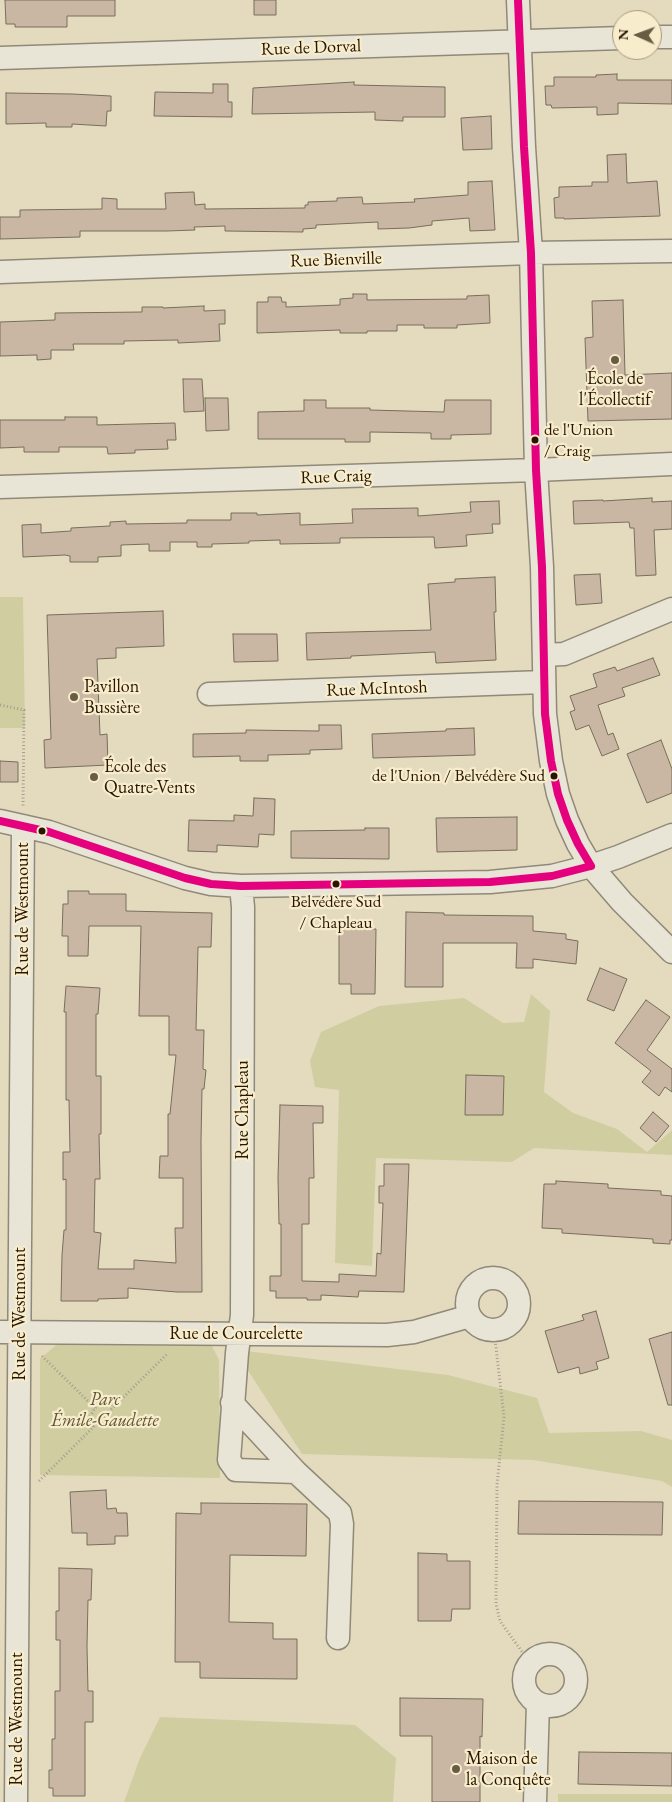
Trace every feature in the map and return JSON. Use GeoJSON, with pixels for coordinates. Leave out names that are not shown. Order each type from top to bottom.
{"type":"FeatureCollection","features":[{"type":"Feature","properties":{"kind":"street"},"geometry":{"type":"LineString","coordinates":[[518,0],[524,147],[532,253],[536,470],[542,567],[544,682],[546,723],[551,761],[566,820],[591,866],[622,902],[672,952]]}},
{"type":"Feature","properties":{"kind":"street","name":"Rue de Dorval"},"geometry":{"type":"LineString","coordinates":[[0,58],[612,38]]}},
{"type":"Feature","properties":{"kind":"street","name":"Rue Bienville"},"geometry":{"type":"LineString","coordinates":[[0,272],[532,253],[672,251]]}},
{"type":"Feature","properties":{"kind":"street","name":"Rue Craig"},"geometry":{"type":"LineString","coordinates":[[0,488],[672,464]]}},
{"type":"Feature","properties":{"kind":"street"},"geometry":{"type":"LineString","coordinates":[[544,656],[564,654],[672,608]]}},
{"type":"Feature","properties":{"kind":"street","name":"Rue McIntosh"},"geometry":{"type":"LineString","coordinates":[[209,694],[544,682]]}},
{"type":"Feature","properties":{"kind":"street"},"geometry":{"type":"LineString","coordinates":[[0,821],[49,832],[185,878],[212,884],[241,886],[490,882],[552,876],[631,853],[672,835]]}},
{"type":"Feature","properties":{"kind":"street","name":"Rue de Westmount"},"geometry":{"type":"LineString","coordinates":[[16,1802],[10,1332],[23,826]]}},
{"type":"Feature","properties":{"kind":"street","name":"Rue Chapleau"},"geometry":{"type":"LineString","coordinates":[[241,886],[243,907],[242,1314],[232,1403],[229,1460],[236,1470],[296,1472]]}},
{"type":"Feature","properties":{"kind":"street"},"geometry":{"type":"LineString","coordinates":[[492,1278],[508,1283],[518,1297],[518,1312],[509,1325],[494,1330],[480,1327],[470,1316],[468,1299],[476,1285],[492,1278]]}},
{"type":"Feature","properties":{"kind":"street","name":"Rue de Courcelette"},"geometry":{"type":"LineString","coordinates":[[10,1332],[387,1335],[414,1332],[470,1316]]}},
{"type":"Feature","properties":{"kind":"street"},"geometry":{"type":"LineString","coordinates":[[232,1403],[296,1472],[340,1514],[342,1524],[338,1638]]}},
{"type":"Feature","properties":{"kind":"street"},"geometry":{"type":"LineString","coordinates":[[545,1654],[554,1654],[570,1662],[576,1679],[575,1688],[571,1696],[556,1706],[547,1706],[532,1699],[524,1685],[524,1677],[530,1663],[537,1657],[545,1654]]}},
{"type":"Feature","properties":{"kind":"street"},"geometry":{"type":"LineString","coordinates":[[535,1802],[538,1703]]}},
{"type":"Feature","properties":{"kind":"path"},"geometry":{"type":"LineString","coordinates":[[0,705],[24,710],[23,826]]}},
{"type":"Feature","properties":{"kind":"path"},"geometry":{"type":"LineString","coordinates":[[494,1330],[504,1417],[497,1485],[496,1604],[500,1621],[530,1663]]}},
{"type":"Feature","properties":{"kind":"path"},"geometry":{"type":"LineString","coordinates":[[38,1481],[170,1351]]}},
{"type":"Feature","properties":{"kind":"path"},"geometry":{"type":"LineString","coordinates":[[42,1356],[95,1408]]}},
{"type":"Feature","properties":{"kind":"path"},"geometry":{"type":"LineString","coordinates":[[93,1427],[90,1417],[98,1405],[107,1403],[115,1405]]}},
{"type":"Feature","properties":{"kind":"green space"},"geometry":{"type":"Polygon","coordinates":[[[0,597],[23,597],[25,728],[0,728],[0,597]]]}},
{"type":"Feature","properties":{"kind":"green space"},"geometry":{"type":"Polygon","coordinates":[[[531,994],[550,1011],[544,1092],[573,1113],[617,1129],[647,1152],[672,1130],[672,1155],[534,1148],[512,1162],[376,1158],[372,1266],[335,1263],[339,1090],[315,1087],[310,1061],[321,1032],[379,1006],[464,998],[503,1023],[524,1022],[531,994]]]}},
{"type":"Feature","properties":{"kind":"green space","name":"Parc Émile-Gaudette"},"geometry":{"type":"Polygon","coordinates":[[[56,1345],[212,1346],[219,1360],[220,1478],[40,1475],[40,1359],[56,1345]]]}},
{"type":"Feature","properties":{"kind":"green space"},"geometry":{"type":"Polygon","coordinates":[[[246,1351],[448,1375],[537,1398],[549,1433],[641,1431],[672,1440],[672,1487],[662,1481],[533,1460],[302,1454],[247,1369],[246,1351]]]}},
{"type":"Feature","properties":{"kind":"green space"},"geometry":{"type":"Polygon","coordinates":[[[160,1717],[355,1725],[396,1758],[393,1802],[124,1802],[140,1758],[160,1717]]]}},
{"type":"Feature","properties":{"kind":"green space"},"geometry":{"type":"Polygon","coordinates":[[[558,1794],[672,1794],[672,1802],[558,1802],[558,1794]]]}},
{"type":"Feature","properties":{"kind":"building"},"geometry":{"type":"Polygon","coordinates":[[[5,0],[115,0],[115,16],[67,16],[67,27],[15,27],[15,24],[6,24],[5,0]]]}},
{"type":"Feature","properties":{"kind":"building"},"geometry":{"type":"Polygon","coordinates":[[[254,0],[276,0],[276,15],[254,15],[254,0]]]}},
{"type":"Feature","properties":{"kind":"building"},"geometry":{"type":"Polygon","coordinates":[[[617,74],[617,80],[672,80],[672,104],[618,103],[618,114],[597,115],[597,107],[552,108],[551,105],[546,105],[545,86],[554,86],[554,77],[596,77],[596,75],[617,74]]]}},
{"type":"Feature","properties":{"kind":"building"},"geometry":{"type":"Polygon","coordinates":[[[354,82],[354,85],[445,87],[445,117],[403,117],[403,121],[375,120],[375,112],[252,114],[253,88],[354,82]]]}},
{"type":"Feature","properties":{"kind":"building"},"geometry":{"type":"Polygon","coordinates":[[[213,84],[228,84],[228,102],[232,102],[232,117],[154,116],[155,92],[213,93],[213,84]]]}},
{"type":"Feature","properties":{"kind":"building"},"geometry":{"type":"Polygon","coordinates":[[[6,93],[111,96],[111,111],[107,111],[106,126],[72,124],[72,127],[46,127],[46,123],[6,124],[6,93]]]}},
{"type":"Feature","properties":{"kind":"building"},"geometry":{"type":"Polygon","coordinates":[[[491,116],[492,149],[463,150],[461,118],[491,116]]]}},
{"type":"Feature","properties":{"kind":"building"},"geometry":{"type":"Polygon","coordinates":[[[626,154],[627,183],[657,181],[660,216],[555,218],[554,198],[559,197],[559,187],[592,186],[592,182],[608,182],[607,155],[626,154]]]}},
{"type":"Feature","properties":{"kind":"building"},"geometry":{"type":"Polygon","coordinates":[[[492,181],[495,230],[470,231],[469,218],[432,221],[432,225],[409,228],[378,229],[378,222],[316,225],[316,228],[303,229],[303,232],[225,231],[225,226],[194,227],[195,230],[167,231],[80,231],[80,237],[0,239],[0,217],[20,217],[20,210],[102,209],[102,198],[117,199],[117,209],[166,209],[165,193],[194,192],[195,205],[205,204],[205,209],[305,208],[308,202],[337,201],[337,198],[362,197],[363,204],[415,202],[414,199],[468,195],[468,182],[492,181]]]}},
{"type":"Feature","properties":{"kind":"building"},"geometry":{"type":"Polygon","coordinates":[[[353,294],[367,294],[367,300],[467,299],[467,296],[489,295],[490,323],[457,325],[457,328],[424,328],[424,325],[397,325],[397,331],[367,331],[367,333],[340,333],[340,330],[257,333],[257,302],[268,302],[268,297],[281,297],[282,302],[286,302],[286,307],[340,305],[340,299],[353,298],[353,294]]]}},
{"type":"Feature","properties":{"kind":"building"},"geometry":{"type":"Polygon","coordinates":[[[623,300],[625,375],[672,373],[672,419],[588,421],[585,338],[593,337],[592,301],[623,300]]]}},
{"type":"Feature","properties":{"kind":"building"},"geometry":{"type":"Polygon","coordinates":[[[204,306],[204,311],[225,310],[225,324],[219,324],[220,341],[178,343],[178,340],[124,341],[124,344],[73,344],[74,350],[51,350],[51,359],[37,360],[37,355],[0,356],[0,322],[55,320],[55,313],[142,312],[142,307],[204,306]]]}},
{"type":"Feature","properties":{"kind":"building"},"geometry":{"type":"Polygon","coordinates":[[[183,379],[202,379],[204,411],[184,412],[183,379]]]}},
{"type":"Feature","properties":{"kind":"building"},"geometry":{"type":"Polygon","coordinates":[[[205,398],[228,398],[229,430],[206,431],[205,398]]]}},
{"type":"Feature","properties":{"kind":"building"},"geometry":{"type":"Polygon","coordinates":[[[304,400],[326,400],[326,408],[444,412],[445,400],[491,400],[491,434],[451,435],[451,439],[431,439],[431,433],[370,432],[370,442],[345,442],[345,439],[258,439],[258,412],[304,411],[304,400]]]}},
{"type":"Feature","properties":{"kind":"building"},"geometry":{"type":"Polygon","coordinates":[[[65,417],[97,417],[97,425],[175,423],[176,440],[167,440],[168,449],[135,450],[135,453],[108,454],[107,447],[59,447],[59,452],[24,452],[24,447],[0,448],[0,420],[65,420],[65,417]]]}},
{"type":"Feature","properties":{"kind":"building"},"geometry":{"type":"Polygon","coordinates":[[[652,498],[652,502],[672,501],[672,529],[654,530],[656,575],[636,576],[634,528],[630,528],[629,522],[574,524],[573,501],[652,498]]]}},
{"type":"Feature","properties":{"kind":"building"},"geometry":{"type":"Polygon","coordinates":[[[499,501],[500,524],[492,524],[493,533],[466,535],[467,546],[435,548],[434,537],[340,538],[340,543],[280,544],[280,540],[249,541],[249,543],[212,544],[212,547],[197,547],[197,542],[170,542],[170,551],[149,551],[149,544],[121,545],[121,556],[98,557],[98,562],[70,562],[70,556],[65,555],[23,557],[22,525],[41,524],[41,533],[71,531],[71,528],[110,526],[110,522],[126,521],[126,524],[187,523],[187,520],[231,520],[231,513],[257,513],[257,515],[300,513],[300,525],[353,523],[352,509],[418,508],[418,516],[471,512],[470,502],[499,501]]]}},
{"type":"Feature","properties":{"kind":"building"},"geometry":{"type":"Polygon","coordinates":[[[600,574],[602,603],[576,605],[574,575],[600,574]]]}},
{"type":"Feature","properties":{"kind":"building"},"geometry":{"type":"Polygon","coordinates":[[[495,577],[496,660],[436,663],[435,652],[307,660],[306,633],[431,630],[428,584],[455,582],[455,579],[495,577]]]}},
{"type":"Feature","properties":{"kind":"building","name":"Pavillon Bussière"},"geometry":{"type":"Polygon","coordinates":[[[163,611],[164,646],[116,648],[116,658],[97,659],[100,735],[107,734],[108,765],[45,768],[44,740],[51,739],[47,615],[163,611]]]}},
{"type":"Feature","properties":{"kind":"building"},"geometry":{"type":"Polygon","coordinates":[[[233,634],[277,634],[278,661],[234,662],[233,634]]]}},
{"type":"Feature","properties":{"kind":"building"},"geometry":{"type":"Polygon","coordinates":[[[653,658],[660,675],[622,688],[625,696],[598,705],[608,735],[613,733],[619,749],[602,756],[589,725],[576,730],[570,712],[575,710],[570,696],[597,687],[593,674],[615,667],[617,671],[653,658]]]}},
{"type":"Feature","properties":{"kind":"building"},"geometry":{"type":"Polygon","coordinates":[[[319,725],[341,725],[342,749],[310,750],[310,754],[268,755],[268,761],[240,761],[240,756],[193,757],[193,734],[246,733],[246,730],[319,731],[319,725]]]}},
{"type":"Feature","properties":{"kind":"building"},"geometry":{"type":"Polygon","coordinates":[[[474,728],[475,755],[373,758],[372,734],[474,728]]]}},
{"type":"Feature","properties":{"kind":"building"},"geometry":{"type":"Polygon","coordinates":[[[661,740],[672,769],[672,793],[647,803],[627,754],[661,740]]]}},
{"type":"Feature","properties":{"kind":"building"},"geometry":{"type":"Polygon","coordinates":[[[0,761],[18,762],[18,782],[0,782],[0,761]]]}},
{"type":"Feature","properties":{"kind":"building"},"geometry":{"type":"Polygon","coordinates":[[[254,798],[275,799],[274,835],[259,834],[258,847],[217,845],[217,852],[188,851],[189,820],[234,821],[234,815],[253,816],[254,798]]]}},
{"type":"Feature","properties":{"kind":"building"},"geometry":{"type":"Polygon","coordinates":[[[517,817],[517,850],[437,852],[436,818],[517,817]]]}},
{"type":"Feature","properties":{"kind":"building"},"geometry":{"type":"Polygon","coordinates":[[[365,828],[389,828],[389,859],[291,858],[291,831],[365,830],[365,828]]]}},
{"type":"Feature","properties":{"kind":"building"},"geometry":{"type":"Polygon","coordinates":[[[68,891],[89,891],[89,894],[126,894],[126,911],[212,913],[211,947],[198,947],[196,1030],[204,1030],[203,1069],[206,1070],[204,1089],[202,1089],[201,1141],[202,1292],[128,1288],[128,1298],[98,1299],[98,1301],[61,1301],[62,1255],[64,1230],[66,1230],[66,1179],[63,1180],[63,1152],[70,1152],[69,1100],[66,1100],[66,1012],[64,1012],[66,986],[100,988],[98,1014],[96,1014],[96,1076],[101,1076],[100,1179],[95,1179],[94,1232],[101,1233],[98,1269],[134,1269],[134,1260],[176,1263],[175,1228],[183,1228],[183,1178],[159,1178],[160,1156],[168,1156],[168,1114],[170,1114],[176,1055],[169,1055],[169,1016],[139,1016],[141,926],[89,926],[88,956],[68,956],[68,936],[62,936],[63,904],[68,904],[68,891]]]}},
{"type":"Feature","properties":{"kind":"building"},"geometry":{"type":"Polygon","coordinates":[[[406,912],[444,913],[444,915],[533,916],[533,931],[566,934],[566,939],[578,941],[576,964],[533,959],[533,968],[516,968],[517,943],[443,943],[443,987],[405,987],[406,912]]]}},
{"type":"Feature","properties":{"kind":"building"},"geometry":{"type":"Polygon","coordinates":[[[339,929],[376,929],[375,994],[351,994],[351,984],[339,984],[339,929]]]}},
{"type":"Feature","properties":{"kind":"building"},"geometry":{"type":"Polygon","coordinates":[[[600,968],[627,979],[614,1011],[587,1000],[600,968]]]}},
{"type":"Feature","properties":{"kind":"building"},"geometry":{"type":"Polygon","coordinates":[[[646,1000],[670,1017],[647,1050],[672,1069],[672,1092],[665,1087],[659,1096],[642,1082],[651,1071],[615,1043],[646,1000]]]}},
{"type":"Feature","properties":{"kind":"building"},"geometry":{"type":"Polygon","coordinates":[[[466,1075],[504,1076],[503,1115],[465,1115],[466,1075]]]}},
{"type":"Feature","properties":{"kind":"building"},"geometry":{"type":"Polygon","coordinates":[[[280,1105],[323,1106],[323,1123],[313,1123],[314,1178],[309,1178],[309,1224],[302,1224],[302,1281],[339,1282],[339,1274],[376,1276],[377,1253],[381,1254],[383,1203],[379,1203],[379,1186],[384,1186],[384,1164],[409,1164],[404,1292],[359,1291],[358,1297],[321,1295],[321,1300],[307,1300],[307,1298],[276,1298],[276,1291],[270,1291],[270,1276],[281,1276],[281,1224],[279,1224],[278,1178],[280,1105]]]}},
{"type":"Feature","properties":{"kind":"building"},"geometry":{"type":"Polygon","coordinates":[[[653,1112],[669,1126],[656,1142],[640,1128],[653,1112]]]}},
{"type":"Feature","properties":{"kind":"building"},"geometry":{"type":"Polygon","coordinates":[[[556,1181],[608,1184],[608,1188],[661,1191],[661,1195],[672,1196],[672,1240],[670,1240],[670,1244],[653,1243],[653,1239],[562,1233],[562,1229],[542,1228],[544,1184],[556,1184],[556,1181]]]}},
{"type":"Feature","properties":{"kind":"building"},"geometry":{"type":"Polygon","coordinates":[[[596,1311],[609,1358],[596,1362],[598,1369],[580,1374],[579,1367],[558,1373],[545,1331],[584,1320],[582,1315],[596,1311]]]}},
{"type":"Feature","properties":{"kind":"building"},"geometry":{"type":"Polygon","coordinates":[[[672,1332],[672,1405],[668,1405],[649,1339],[672,1332]]]}},
{"type":"Feature","properties":{"kind":"building"},"geometry":{"type":"Polygon","coordinates":[[[106,1490],[107,1509],[116,1508],[117,1513],[127,1513],[128,1536],[115,1536],[115,1544],[87,1545],[87,1533],[72,1533],[70,1492],[106,1490]]]}},
{"type":"Feature","properties":{"kind":"building"},"geometry":{"type":"Polygon","coordinates":[[[519,1501],[663,1502],[662,1535],[518,1534],[519,1501]]]}},
{"type":"Feature","properties":{"kind":"building"},"geometry":{"type":"Polygon","coordinates":[[[201,1503],[307,1504],[306,1556],[230,1555],[229,1622],[273,1623],[273,1639],[297,1639],[297,1679],[200,1678],[200,1662],[175,1662],[176,1513],[201,1514],[201,1503]]]}},
{"type":"Feature","properties":{"kind":"building"},"geometry":{"type":"Polygon","coordinates":[[[418,1553],[447,1554],[447,1561],[470,1561],[470,1609],[452,1609],[451,1621],[418,1621],[418,1553]]]}},
{"type":"Feature","properties":{"kind":"building"},"geometry":{"type":"Polygon","coordinates":[[[59,1568],[92,1569],[91,1600],[88,1600],[87,1646],[88,1691],[93,1691],[93,1722],[85,1722],[85,1796],[53,1796],[53,1788],[49,1788],[49,1770],[52,1770],[52,1739],[55,1739],[55,1691],[60,1691],[60,1640],[56,1640],[56,1611],[59,1611],[59,1568]]]}},
{"type":"Feature","properties":{"kind":"building","name":"Maison de la Conquête"},"geometry":{"type":"Polygon","coordinates":[[[400,1698],[483,1699],[482,1737],[480,1736],[480,1802],[432,1802],[432,1736],[400,1736],[400,1698]]]}},
{"type":"Feature","properties":{"kind":"building"},"geometry":{"type":"Polygon","coordinates":[[[579,1752],[672,1753],[672,1786],[578,1784],[579,1752]]]}},
{"type":"Feature","properties":{"kind":"transit line"},"geometry":{"type":"LineString","coordinates":[[518,0],[524,147],[531,253],[536,470],[542,567],[545,714],[551,761],[558,794],[567,820],[591,866]]}},
{"type":"Feature","properties":{"kind":"transit line"},"geometry":{"type":"LineString","coordinates":[[0,821],[49,832],[185,878],[211,884],[241,886],[490,882],[552,876],[591,866]]}},
{"type":"Feature","properties":{"kind":"place","name":"École de l'Écollectif"},"geometry":{"type":"Point","coordinates":[615,360]}},
{"type":"Feature","properties":{"kind":"place","name":"de l'Union / Craig"},"geometry":{"type":"Point","coordinates":[535,440]}},
{"type":"Feature","properties":{"kind":"place","name":"Pavillon Bussière"},"geometry":{"type":"Point","coordinates":[74,697]}},
{"type":"Feature","properties":{"kind":"place","name":"de l'Union / Belvédère Sud"},"geometry":{"type":"Point","coordinates":[554,776]}},
{"type":"Feature","properties":{"kind":"place","name":"École des Quatre-Vents"},"geometry":{"type":"Point","coordinates":[94,777]}},
{"type":"Feature","properties":{"kind":"place","name":"Belvédère Sud / Chapleau"},"geometry":{"type":"Point","coordinates":[336,884]}},
{"type":"Feature","properties":{"kind":"place","name":"Maison de la Conquête"},"geometry":{"type":"Point","coordinates":[456,1769]}}]}
